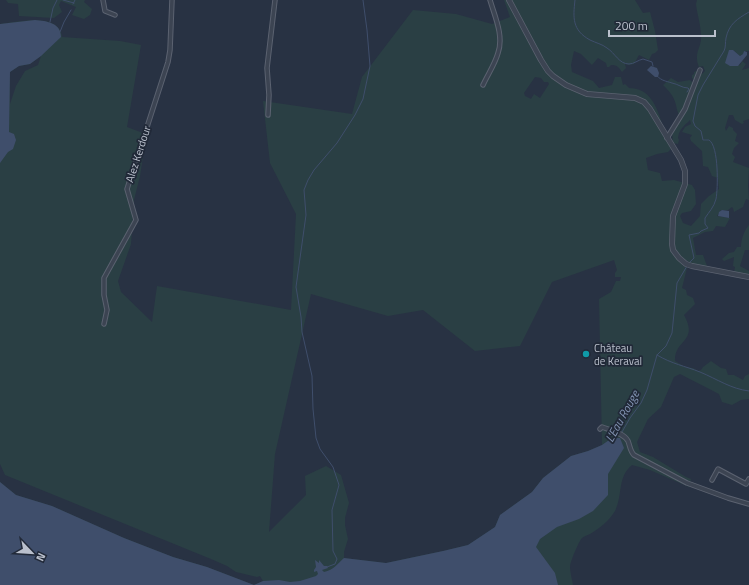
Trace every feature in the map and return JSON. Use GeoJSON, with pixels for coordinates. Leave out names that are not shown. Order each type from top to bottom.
{"type":"FeatureCollection","features":[{"type":"Feature","properties":{"kind":"street"},"geometry":{"type":"LineString","coordinates":[[103,0],[105,11],[115,15]]}},
{"type":"Feature","properties":{"kind":"street","name":"Alez Kerdour"},"geometry":{"type":"LineString","coordinates":[[104,324],[107,310],[104,295],[104,278],[136,220],[127,189],[168,62],[170,50],[172,0]]}},
{"type":"Feature","properties":{"kind":"street"},"geometry":{"type":"LineString","coordinates":[[268,114],[270,95],[267,68],[274,0]]}},
{"type":"Feature","properties":{"kind":"street"},"geometry":{"type":"LineString","coordinates":[[483,84],[498,55],[500,42],[498,28],[490,0]]}},
{"type":"Feature","properties":{"kind":"street"},"geometry":{"type":"LineString","coordinates":[[509,0],[541,60],[551,74],[566,85],[587,94],[630,96],[640,100],[650,109],[681,160],[686,176],[685,187],[674,214],[671,240],[675,252],[679,258],[687,264],[749,278]]}},
{"type":"Feature","properties":{"kind":"street"},"geometry":{"type":"LineString","coordinates":[[667,138],[685,109],[700,70]]}},
{"type":"Feature","properties":{"kind":"street"},"geometry":{"type":"LineString","coordinates":[[600,429],[602,427],[624,436],[628,441],[632,454],[636,457],[687,483],[721,496],[749,504]]}},
{"type":"Feature","properties":{"kind":"street"},"geometry":{"type":"LineString","coordinates":[[712,480],[718,469],[732,475],[746,484]]}},
{"type":"Feature","properties":{"kind":"street"},"geometry":{"type":"LineString","coordinates":[[743,489],[749,479]]}},
{"type":"Feature","properties":{"kind":"green space"},"geometry":{"type":"Polygon","coordinates":[[[6,0],[85,0],[84,2],[92,9],[90,15],[84,19],[72,15],[76,7],[61,1],[59,5],[62,12],[54,18],[19,16],[18,4],[8,3],[6,0]]]}},
{"type":"Feature","properties":{"kind":"green space"},"geometry":{"type":"Polygon","coordinates":[[[504,0],[635,0],[643,13],[650,12],[658,50],[652,54],[649,60],[639,55],[634,64],[625,64],[626,68],[622,72],[615,65],[607,67],[606,63],[598,58],[592,65],[581,54],[574,51],[571,65],[572,72],[593,81],[599,88],[612,85],[615,77],[621,77],[623,85],[625,84],[629,88],[639,90],[647,95],[653,102],[658,111],[671,149],[668,152],[646,158],[648,170],[660,173],[662,181],[674,180],[692,185],[695,190],[696,204],[691,211],[682,213],[680,216],[683,223],[691,226],[700,216],[701,204],[719,189],[718,178],[712,176],[708,167],[703,166],[702,151],[691,141],[690,138],[692,135],[682,132],[685,127],[691,124],[690,120],[679,132],[678,144],[673,143],[672,133],[685,113],[679,115],[673,96],[663,85],[671,78],[678,82],[690,80],[693,83],[695,80],[692,78],[692,75],[694,72],[699,70],[702,74],[705,71],[703,66],[699,67],[697,62],[697,54],[701,36],[696,4],[697,0],[749,0],[749,51],[744,51],[740,56],[733,50],[727,64],[733,66],[740,65],[742,61],[746,64],[742,70],[749,68],[749,119],[743,121],[744,123],[742,124],[735,120],[733,115],[729,115],[725,128],[726,131],[729,126],[733,128],[737,134],[735,141],[739,143],[734,148],[732,154],[735,157],[733,162],[749,168],[749,200],[746,199],[743,207],[734,212],[732,207],[728,210],[721,210],[717,216],[730,218],[725,227],[716,226],[713,231],[705,232],[693,238],[696,255],[703,255],[707,266],[696,265],[686,260],[682,265],[687,268],[682,288],[686,290],[687,295],[693,298],[695,304],[684,315],[689,330],[685,340],[678,348],[675,361],[685,367],[693,368],[698,371],[711,361],[721,368],[726,369],[728,375],[734,375],[743,380],[745,376],[749,374],[749,399],[741,400],[732,405],[722,402],[719,394],[680,374],[674,377],[661,407],[648,419],[637,442],[640,452],[653,457],[691,479],[689,487],[650,470],[632,465],[624,475],[619,499],[613,515],[601,527],[582,538],[579,543],[570,564],[573,585],[254,585],[263,581],[260,576],[257,577],[236,572],[211,559],[5,475],[0,464],[0,24],[37,20],[46,21],[54,24],[59,29],[62,37],[120,41],[141,45],[127,127],[148,135],[134,200],[131,244],[118,281],[121,292],[152,322],[157,286],[291,310],[296,214],[270,163],[263,101],[352,114],[362,77],[413,10],[456,14],[492,24],[510,17],[504,0]],[[41,56],[30,64],[19,66],[10,72],[10,104],[16,86],[25,71],[38,65],[41,56]],[[535,77],[524,93],[525,96],[531,99],[534,94],[540,98],[549,84],[548,82],[544,82],[541,78],[535,77]],[[614,260],[552,282],[520,346],[475,351],[423,310],[388,316],[311,294],[275,454],[269,532],[306,495],[305,476],[326,466],[341,475],[349,503],[345,518],[348,539],[344,552],[344,558],[386,563],[468,545],[495,527],[500,515],[532,492],[543,478],[571,456],[602,445],[599,299],[611,292],[616,281],[620,281],[621,277],[615,277],[617,270],[614,260]]]}},
{"type":"Feature","properties":{"kind":"green space"},"geometry":{"type":"Polygon","coordinates":[[[749,225],[749,250],[745,250],[740,266],[749,271],[749,275],[734,273],[734,257],[724,261],[722,259],[729,253],[734,252],[737,247],[741,247],[743,235],[749,225]]]}},
{"type":"Feature","properties":{"kind":"green space"},"geometry":{"type":"Polygon","coordinates":[[[0,482],[16,495],[52,506],[124,538],[173,557],[207,567],[254,585],[0,585],[0,482]]]}},
{"type":"Feature","properties":{"kind":"water"},"geometry":{"type":"Polygon","coordinates":[[[35,20],[48,22],[56,26],[59,29],[61,37],[30,64],[19,66],[10,72],[9,132],[14,134],[16,140],[13,149],[8,152],[0,163],[0,24],[35,20]]]}},
{"type":"Feature","properties":{"kind":"water"},"geometry":{"type":"Polygon","coordinates":[[[729,50],[733,50],[740,56],[744,51],[747,52],[747,55],[738,66],[730,66],[725,63],[729,50]]]}},
{"type":"Feature","properties":{"kind":"water"},"geometry":{"type":"Polygon","coordinates":[[[651,66],[657,68],[659,73],[658,77],[655,77],[647,70],[651,66]]]}},
{"type":"Feature","properties":{"kind":"water"},"geometry":{"type":"Polygon","coordinates":[[[722,210],[729,211],[729,218],[718,216],[719,212],[722,210]]]}},
{"type":"Feature","properties":{"kind":"water"},"geometry":{"type":"Polygon","coordinates":[[[612,438],[620,438],[624,448],[608,474],[608,495],[593,511],[579,519],[557,527],[540,539],[536,547],[555,573],[558,585],[254,585],[263,581],[279,580],[290,582],[300,581],[316,576],[318,574],[317,571],[314,572],[316,567],[315,560],[319,563],[319,560],[324,566],[327,566],[328,568],[322,570],[324,572],[333,568],[344,558],[386,563],[468,545],[495,527],[500,515],[532,492],[543,478],[571,456],[602,445],[612,438]]]}},
{"type":"Feature","properties":{"kind":"water"},"geometry":{"type":"Polygon","coordinates":[[[0,482],[16,495],[52,506],[124,538],[173,557],[207,567],[254,585],[0,585],[0,482]]]}},
{"type":"Feature","properties":{"kind":"waterway"},"geometry":{"type":"LineString","coordinates":[[50,22],[53,8],[57,0]]}},
{"type":"Feature","properties":{"kind":"waterway"},"geometry":{"type":"LineString","coordinates":[[63,0],[74,3]]}},
{"type":"Feature","properties":{"kind":"waterway"},"geometry":{"type":"LineString","coordinates":[[73,4],[75,0]]}},
{"type":"Feature","properties":{"kind":"waterway"},"geometry":{"type":"LineString","coordinates":[[327,567],[335,564],[337,559],[333,551],[332,510],[339,485],[333,467],[320,449],[316,438],[312,376],[302,332],[296,287],[306,215],[304,190],[314,170],[337,143],[355,115],[363,99],[370,66],[363,0]]}},
{"type":"Feature","properties":{"kind":"waterway"},"geometry":{"type":"LineString","coordinates":[[575,0],[575,23],[577,28],[584,36],[610,50],[617,58],[626,64],[631,64],[643,59],[652,62],[653,66]]}},
{"type":"Feature","properties":{"kind":"waterway"},"geometry":{"type":"LineString","coordinates":[[60,32],[71,10]]}},
{"type":"Feature","properties":{"kind":"waterway","name":"L'Eau Rouge"},"geometry":{"type":"LineString","coordinates":[[689,263],[694,258],[689,235],[699,233],[708,228],[705,224],[705,218],[715,202],[717,194],[715,150],[709,140],[703,140],[701,131],[695,126],[693,121],[698,95],[724,51],[727,33],[731,25],[749,12]]}},
{"type":"Feature","properties":{"kind":"waterway"},"geometry":{"type":"LineString","coordinates":[[657,76],[664,81],[688,88],[689,89],[687,92]]}},
{"type":"Feature","properties":{"kind":"waterway","name":"L'Eau Rouge"},"geometry":{"type":"LineString","coordinates":[[622,432],[641,403],[647,390],[657,355],[666,346],[672,333],[677,283],[687,266]]}},
{"type":"Feature","properties":{"kind":"waterway"},"geometry":{"type":"LineString","coordinates":[[657,355],[730,386],[749,391]]}},
{"type":"Feature","properties":{"kind":"place","name":"Château de Keraval"},"geometry":{"type":"Point","coordinates":[586,354]}}]}
